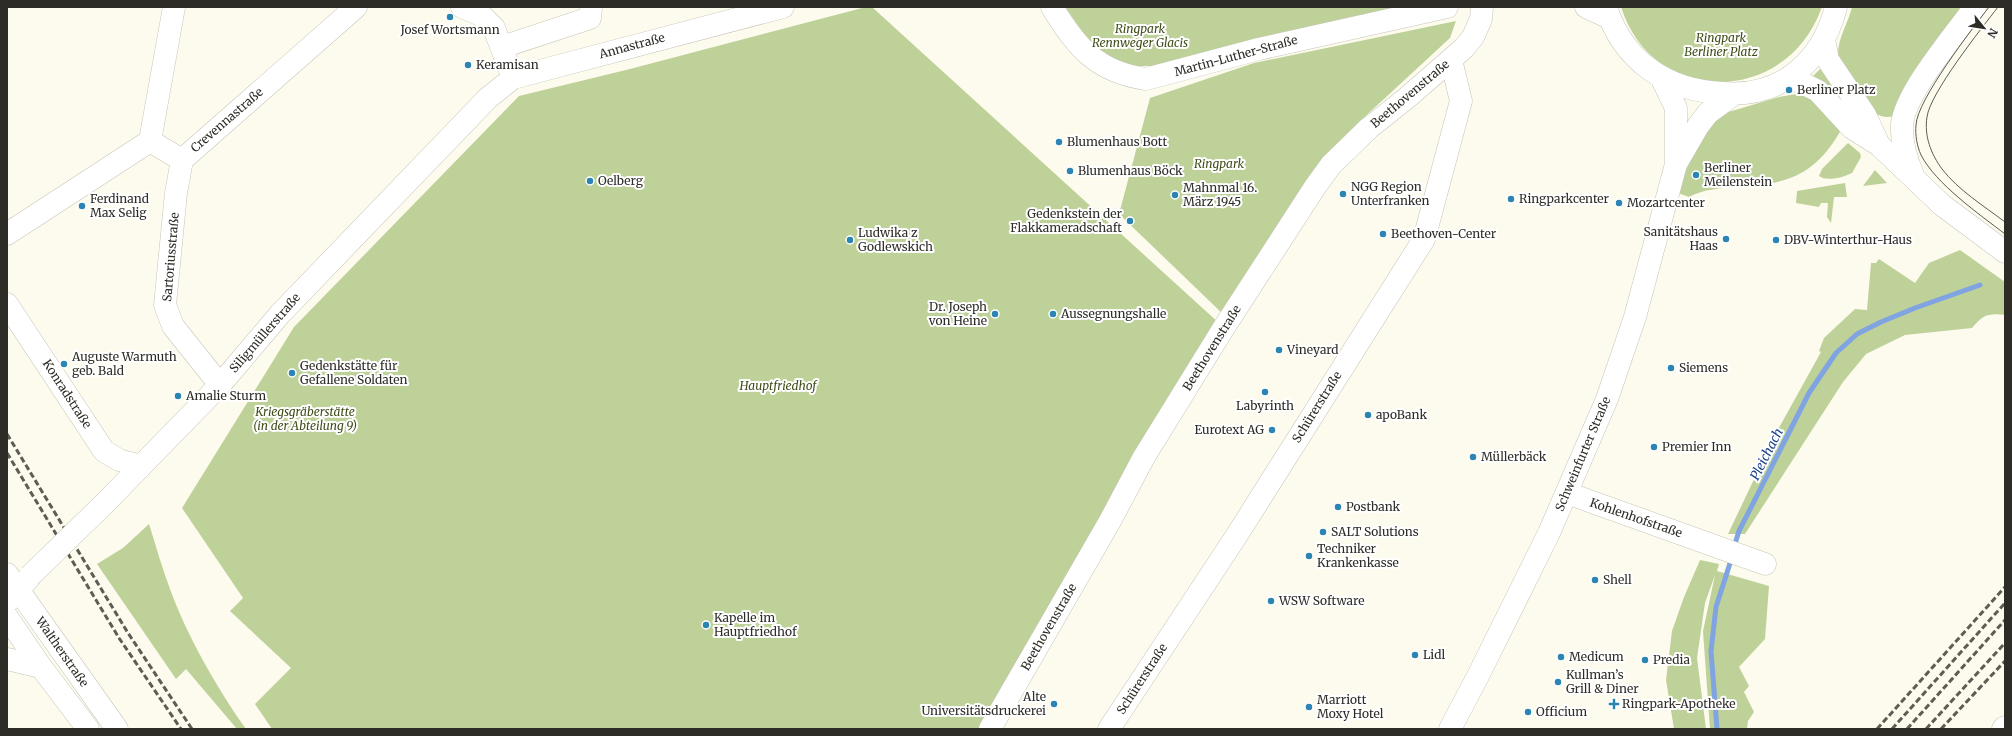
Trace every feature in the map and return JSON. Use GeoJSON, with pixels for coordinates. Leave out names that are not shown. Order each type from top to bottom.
{"type":"FeatureCollection","features":[{"type":"Feature","properties":{"kind":"street"},"geometry":{"type":"LineString","coordinates":[[7,234],[150,141],[174,7]]}},
{"type":"Feature","properties":{"kind":"street","name":"Crevennastraße"},"geometry":{"type":"LineString","coordinates":[[150,141],[182,160],[356,7]]}},
{"type":"Feature","properties":{"kind":"street"},"geometry":{"type":"LineString","coordinates":[[462,7],[481,15],[494,28],[513,78]]}},
{"type":"Feature","properties":{"kind":"street","name":"Annastraße"},"geometry":{"type":"LineString","coordinates":[[513,78],[783,7]]}},
{"type":"Feature","properties":{"kind":"street","name":"Martin-Luther-Straße"},"geometry":{"type":"LineString","coordinates":[[1052,7],[1074,41],[1095,62],[1112,70],[1146,79],[1260,48],[1447,7]]}},
{"type":"Feature","properties":{"kind":"street","name":"Beethovenstraße"},"geometry":{"type":"LineString","coordinates":[[990,729],[1110,521],[1144,456],[1219,335],[1316,186],[1331,165],[1369,128],[1451,60],[1473,37],[1481,19],[1482,7]]}},
{"type":"Feature","properties":{"kind":"street"},"geometry":{"type":"LineString","coordinates":[[1586,7],[1608,13],[1624,44],[1635,56],[1661,77],[1691,90],[1734,94],[1747,93],[1768,88],[1790,77],[1807,62],[1824,40],[1836,7]]}},
{"type":"Feature","properties":{"kind":"street"},"geometry":{"type":"LineString","coordinates":[[1914,178],[1903,144],[1902,123],[1909,101],[1931,66],[1975,7]]}},
{"type":"Feature","properties":{"kind":"street"},"geometry":{"type":"LineString","coordinates":[[502,46],[591,13]]}},
{"type":"Feature","properties":{"kind":"street"},"geometry":{"type":"LineString","coordinates":[[1824,40],[1828,60],[1865,115],[1879,145]]}},
{"type":"Feature","properties":{"kind":"street","name":"Schürerstraße"},"geometry":{"type":"LineString","coordinates":[[1109,729],[1237,535],[1424,239],[1461,101],[1451,60]]}},
{"type":"Feature","properties":{"kind":"street","name":"Schweinfurter Straße"},"geometry":{"type":"LineString","coordinates":[[1661,77],[1676,108],[1676,164]]}},
{"type":"Feature","properties":{"kind":"street"},"geometry":{"type":"LineString","coordinates":[[1790,77],[1818,91],[1852,128],[1879,145],[1942,205],[1999,249]]}},
{"type":"Feature","properties":{"kind":"street","name":"Siligmüllerstraße"},"geometry":{"type":"LineString","coordinates":[[16,586],[106,502],[220,385],[280,314],[488,98],[513,78]]}},
{"type":"Feature","properties":{"kind":"street","name":"Schweinfurter Straße"},"geometry":{"type":"LineString","coordinates":[[1450,729],[1478,676],[1567,493],[1607,399],[1634,317],[1676,164],[1698,126],[1708,114],[1734,94]]}},
{"type":"Feature","properties":{"kind":"street","name":"Sartoriusstraße"},"geometry":{"type":"LineString","coordinates":[[182,160],[176,193],[166,305],[173,326],[220,385]]}},
{"type":"Feature","properties":{"kind":"street","name":"Konradstraße"},"geometry":{"type":"LineString","coordinates":[[7,304],[104,451],[118,460],[141,466]]}},
{"type":"Feature","properties":{"kind":"street","name":"Kohlenhofstraße"},"geometry":{"type":"LineString","coordinates":[[1567,493],[1765,564]]}},
{"type":"Feature","properties":{"kind":"street","name":"Waltherstraße"},"geometry":{"type":"LineString","coordinates":[[16,586],[117,729]]}},
{"type":"Feature","properties":{"kind":"street","name":"Waltherstraße"},"geometry":{"type":"LineString","coordinates":[[7,617],[41,667],[88,729]]}},
{"type":"Feature","properties":{"kind":"street"},"geometry":{"type":"LineString","coordinates":[[7,659],[41,667]]}},
{"type":"Feature","properties":{"kind":"green space","name":"Hauptfriedhof"},"geometry":{"type":"Polygon","coordinates":[[[866,7],[872,7],[1220,324],[979,729],[272,729],[255,704],[291,668],[230,611],[243,598],[182,508],[294,327],[519,96],[630,69],[866,7]]]}},
{"type":"Feature","properties":{"kind":"green space","name":"Ringpark Rennweger Glacis"},"geometry":{"type":"Polygon","coordinates":[[[1065,7],[1417,7],[1157,66],[1122,66],[1094,48],[1065,7]]]}},
{"type":"Feature","properties":{"kind":"green space","name":"Ringpark Berliner Platz"},"geometry":{"type":"Polygon","coordinates":[[[1621,7],[1822,7],[1805,40],[1780,63],[1751,77],[1720,82],[1689,77],[1661,64],[1637,40],[1621,7]]]}},
{"type":"Feature","properties":{"kind":"green space"},"geometry":{"type":"Polygon","coordinates":[[[1852,7],[1964,7],[1897,115],[1888,117],[1880,116],[1866,106],[1839,62],[1839,44],[1852,7]]]}},
{"type":"Feature","properties":{"kind":"green space","name":"Ringpark"},"geometry":{"type":"Polygon","coordinates":[[[1456,21],[1450,38],[1359,122],[1307,181],[1225,316],[1119,214],[1150,98],[1254,63],[1456,21]]]}},
{"type":"Feature","properties":{"kind":"green space"},"geometry":{"type":"Polygon","coordinates":[[[1821,68],[1853,118],[1813,76],[1821,68]]]}},
{"type":"Feature","properties":{"kind":"green space"},"geometry":{"type":"Polygon","coordinates":[[[1801,93],[1814,98],[1841,130],[1821,158],[1810,167],[1798,175],[1771,183],[1755,186],[1713,189],[1689,197],[1678,193],[1691,156],[1714,120],[1725,113],[1779,97],[1801,93]]]}},
{"type":"Feature","properties":{"kind":"green space"},"geometry":{"type":"Polygon","coordinates":[[[1848,143],[1860,153],[1861,157],[1852,173],[1831,179],[1822,178],[1819,176],[1822,169],[1848,143]]]}},
{"type":"Feature","properties":{"kind":"green space"},"geometry":{"type":"Polygon","coordinates":[[[1875,170],[1887,183],[1863,186],[1875,170]]]}},
{"type":"Feature","properties":{"kind":"green space"},"geometry":{"type":"Polygon","coordinates":[[[1845,183],[1847,197],[1834,197],[1831,223],[1827,217],[1828,203],[1821,203],[1819,207],[1796,203],[1797,191],[1845,183]]]}},
{"type":"Feature","properties":{"kind":"green space"},"geometry":{"type":"Polygon","coordinates":[[[1960,250],[2005,282],[2005,315],[1994,314],[1986,316],[1979,320],[1972,328],[1905,335],[1866,354],[1843,382],[1745,534],[1728,534],[1776,433],[1821,352],[1819,351],[1824,338],[1855,309],[1867,310],[1871,263],[1876,263],[1879,259],[1915,283],[1929,263],[1960,250]]]}},
{"type":"Feature","properties":{"kind":"green space"},"geometry":{"type":"Polygon","coordinates":[[[149,524],[167,581],[185,625],[214,679],[246,729],[237,729],[186,669],[176,679],[97,564],[123,548],[149,524]]]}},
{"type":"Feature","properties":{"kind":"green space"},"geometry":{"type":"Polygon","coordinates":[[[1700,560],[1719,564],[1717,571],[1769,586],[1765,639],[1739,667],[1749,686],[1744,692],[1754,712],[1748,721],[1747,729],[1710,729],[1703,631],[1715,575],[1705,603],[1697,658],[1706,729],[1674,729],[1666,680],[1672,631],[1684,597],[1700,560]]]}},
{"type":"Feature","properties":{"kind":"waterway","name":"Pleichach"},"geometry":{"type":"LineString","coordinates":[[1734,547],[1739,531],[1809,393],[1836,353],[1857,334],[1881,322],[1915,308],[1980,285]]}},
{"type":"Feature","properties":{"kind":"waterway","name":"Pleichach"},"geometry":{"type":"LineString","coordinates":[[1717,729],[1711,651],[1716,607],[1732,557]]}},
{"type":"Feature","properties":{"kind":"tram line"},"geometry":{"type":"LineString","coordinates":[[1989,7],[1946,65],[1925,99],[1916,125],[1916,133],[1917,144],[1921,155],[1937,177],[1959,198],[2005,234]]}},
{"type":"Feature","properties":{"kind":"tram line"},"geometry":{"type":"LineString","coordinates":[[1998,7],[1946,77],[1930,106],[1926,124],[1929,144],[1935,157],[1948,177],[2005,222]]}},
{"type":"Feature","properties":{"kind":"railway"},"geometry":{"type":"LineString","coordinates":[[7,434],[128,633],[192,729]]}},
{"type":"Feature","properties":{"kind":"railway"},"geometry":{"type":"LineString","coordinates":[[7,453],[119,638],[181,729]]}},
{"type":"Feature","properties":{"kind":"railway"},"geometry":{"type":"LineString","coordinates":[[1877,729],[2005,587]]}},
{"type":"Feature","properties":{"kind":"railway"},"geometry":{"type":"LineString","coordinates":[[1892,729],[2005,603]]}},
{"type":"Feature","properties":{"kind":"railway"},"geometry":{"type":"LineString","coordinates":[[1907,729],[2005,620]]}},
{"type":"Feature","properties":{"kind":"railway"},"geometry":{"type":"LineString","coordinates":[[1926,729],[2005,643]]}},
{"type":"Feature","properties":{"kind":"railway"},"geometry":{"type":"LineString","coordinates":[[1941,729],[2005,661]]}},
{"type":"Feature","properties":{"kind":"place","name":"Josef Wortsmann"},"geometry":{"type":"Point","coordinates":[450,17]}},
{"type":"Feature","properties":{"kind":"place","name":"Keramisan"},"geometry":{"type":"Point","coordinates":[468,65]}},
{"type":"Feature","properties":{"kind":"place","name":"Berliner Platz"},"geometry":{"type":"Point","coordinates":[1789,90]}},
{"type":"Feature","properties":{"kind":"place","name":"Blumenhaus Bott"},"geometry":{"type":"Point","coordinates":[1059,142]}},
{"type":"Feature","properties":{"kind":"place","name":"Blumenhaus Böck"},"geometry":{"type":"Point","coordinates":[1070,171]}},
{"type":"Feature","properties":{"kind":"place","name":"Berliner Meilenstein"},"geometry":{"type":"Point","coordinates":[1696,175]}},
{"type":"Feature","properties":{"kind":"place","name":"Oelberg"},"geometry":{"type":"Point","coordinates":[590,181]}},
{"type":"Feature","properties":{"kind":"place","name":"NGG Region Unterfranken"},"geometry":{"type":"Point","coordinates":[1343,194]}},
{"type":"Feature","properties":{"kind":"place","name":"Mahnmal 16. März 1945"},"geometry":{"type":"Point","coordinates":[1175,195]}},
{"type":"Feature","properties":{"kind":"place","name":"Ringparkcenter"},"geometry":{"type":"Point","coordinates":[1511,199]}},
{"type":"Feature","properties":{"kind":"place","name":"Mozartcenter"},"geometry":{"type":"Point","coordinates":[1619,203]}},
{"type":"Feature","properties":{"kind":"place","name":"Ferdinand Max Selig"},"geometry":{"type":"Point","coordinates":[82,206]}},
{"type":"Feature","properties":{"kind":"place","name":"Gedenkstein der Flakkameradschaft"},"geometry":{"type":"Point","coordinates":[1130,221]}},
{"type":"Feature","properties":{"kind":"place","name":"Beethoven-Center"},"geometry":{"type":"Point","coordinates":[1383,234]}},
{"type":"Feature","properties":{"kind":"place","name":"Sanitätshaus Haas"},"geometry":{"type":"Point","coordinates":[1726,239]}},
{"type":"Feature","properties":{"kind":"place","name":"Ludwika z Godlewskich"},"geometry":{"type":"Point","coordinates":[850,240]}},
{"type":"Feature","properties":{"kind":"place","name":"DBV-Winterthur-Haus"},"geometry":{"type":"Point","coordinates":[1776,240]}},
{"type":"Feature","properties":{"kind":"place","name":"Dr. Joseph von Heine"},"geometry":{"type":"Point","coordinates":[995,314]}},
{"type":"Feature","properties":{"kind":"place","name":"Aussegnungshalle"},"geometry":{"type":"Point","coordinates":[1053,314]}},
{"type":"Feature","properties":{"kind":"place","name":"Vineyard"},"geometry":{"type":"Point","coordinates":[1279,350]}},
{"type":"Feature","properties":{"kind":"place","name":"Auguste Warmuth geb. Bald"},"geometry":{"type":"Point","coordinates":[64,364]}},
{"type":"Feature","properties":{"kind":"place","name":"Siemens"},"geometry":{"type":"Point","coordinates":[1671,368]}},
{"type":"Feature","properties":{"kind":"place","name":"Gedenkstätte für Gefallene Soldaten"},"geometry":{"type":"Point","coordinates":[292,373]}},
{"type":"Feature","properties":{"kind":"place","name":"Labyrinth"},"geometry":{"type":"Point","coordinates":[1265,392]}},
{"type":"Feature","properties":{"kind":"place","name":"Amalie Sturm"},"geometry":{"type":"Point","coordinates":[178,396]}},
{"type":"Feature","properties":{"kind":"place","name":"apoBank"},"geometry":{"type":"Point","coordinates":[1368,415]}},
{"type":"Feature","properties":{"kind":"place","name":"Eurotext AG"},"geometry":{"type":"Point","coordinates":[1272,430]}},
{"type":"Feature","properties":{"kind":"place","name":"Premier Inn"},"geometry":{"type":"Point","coordinates":[1654,447]}},
{"type":"Feature","properties":{"kind":"place","name":"Müllerbäck"},"geometry":{"type":"Point","coordinates":[1473,457]}},
{"type":"Feature","properties":{"kind":"place","name":"Postbank"},"geometry":{"type":"Point","coordinates":[1338,507]}},
{"type":"Feature","properties":{"kind":"place","name":"SALT Solutions"},"geometry":{"type":"Point","coordinates":[1323,532]}},
{"type":"Feature","properties":{"kind":"place","name":"Techniker Krankenkasse"},"geometry":{"type":"Point","coordinates":[1309,556]}},
{"type":"Feature","properties":{"kind":"place","name":"Shell"},"geometry":{"type":"Point","coordinates":[1595,580]}},
{"type":"Feature","properties":{"kind":"place","name":"WSW Software"},"geometry":{"type":"Point","coordinates":[1271,601]}},
{"type":"Feature","properties":{"kind":"place","name":"Kapelle im Hauptfriedhof"},"geometry":{"type":"Point","coordinates":[706,625]}},
{"type":"Feature","properties":{"kind":"place","name":"Lidl"},"geometry":{"type":"Point","coordinates":[1415,655]}},
{"type":"Feature","properties":{"kind":"place","name":"Medicum"},"geometry":{"type":"Point","coordinates":[1561,657]}},
{"type":"Feature","properties":{"kind":"place","name":"Predia"},"geometry":{"type":"Point","coordinates":[1645,660]}},
{"type":"Feature","properties":{"kind":"place","name":"Kullman’s Grill & Diner"},"geometry":{"type":"Point","coordinates":[1558,682]}},
{"type":"Feature","properties":{"kind":"place","name":"Alte Universitätsdruckerei"},"geometry":{"type":"Point","coordinates":[1054,704]}},
{"type":"Feature","properties":{"kind":"place","name":"Ringpark-Apotheke"},"geometry":{"type":"Point","coordinates":[1614,704]}},
{"type":"Feature","properties":{"kind":"place","name":"Marriott Moxy Hotel"},"geometry":{"type":"Point","coordinates":[1309,707]}},
{"type":"Feature","properties":{"kind":"place","name":"Officium"},"geometry":{"type":"Point","coordinates":[1528,712]}},
{"type":"Feature","properties":{"kind":"park label","name":"Kriegsgräberstätte (in der Abteilung 9)"},"geometry":{"type":"Point","coordinates":[305,419]}}]}
